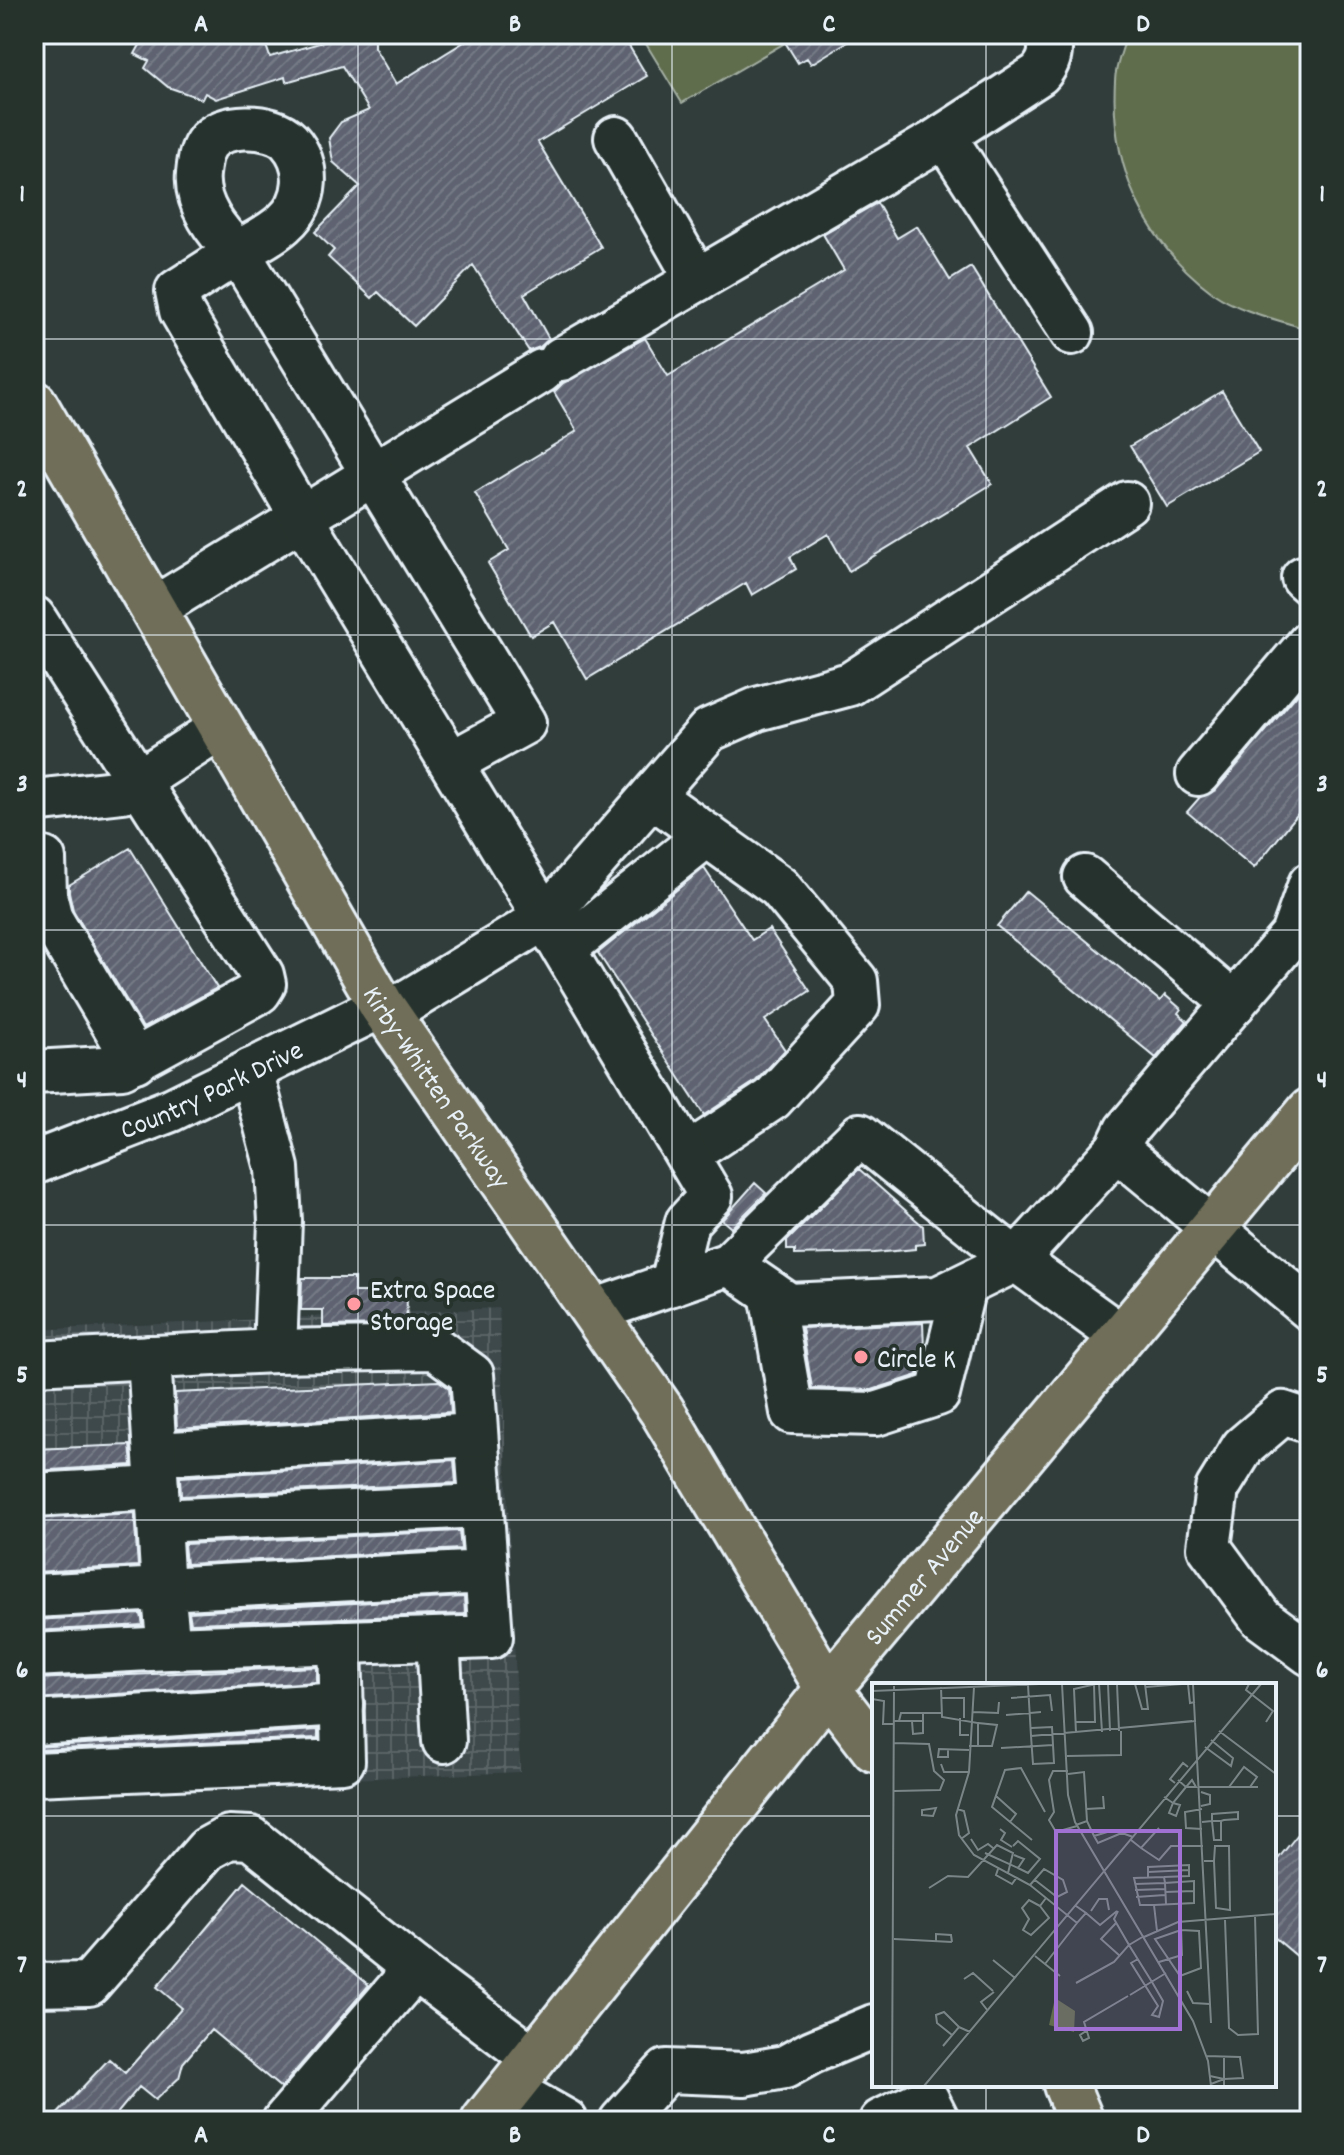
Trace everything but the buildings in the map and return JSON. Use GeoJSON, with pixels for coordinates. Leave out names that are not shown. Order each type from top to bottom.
{"type":"FeatureCollection","features":[{"type":"Feature","properties":{"kind":"main road","name":"Kirby-Whitten Parkway"},"geometry":{"type":"LineString","coordinates":[[34,403],[384,1010],[662,1411],[828,1689],[872,1746]]}},
{"type":"Feature","properties":{"kind":"main road","name":"Summer Avenue"},"geometry":{"type":"LineString","coordinates":[[509,2089],[828,1689],[1310,1111]]}},
{"type":"Feature","properties":{"kind":"main road"},"geometry":{"type":"LineString","coordinates":[[1067,2087],[1081,2121]]}},
{"type":"Feature","properties":{"kind":"street"},"geometry":{"type":"LineString","coordinates":[[153,609],[551,365],[944,136],[1039,74],[1048,64],[1051,50],[1047,34]]}},
{"type":"Feature","properties":{"kind":"street"},"geometry":{"type":"LineString","coordinates":[[944,136],[1072,333]]}},
{"type":"Feature","properties":{"kind":"street"},"geometry":{"type":"LineString","coordinates":[[616,138],[697,280]]}},
{"type":"Feature","properties":{"kind":"street"},"geometry":{"type":"LineString","coordinates":[[451,763],[524,723],[376,473],[238,252],[177,291],[177,301],[302,518],[711,1196],[687,1222],[672,1284]]}},
{"type":"Feature","properties":{"kind":"street"},"geometry":{"type":"LineString","coordinates":[[554,933],[652,796],[709,730],[757,709],[850,684],[1127,503]]}},
{"type":"Feature","properties":{"kind":"street"},"geometry":{"type":"LineString","coordinates":[[34,618],[141,781],[262,975],[264,984],[259,992],[135,1061],[96,1071],[34,1072]]}},
{"type":"Feature","properties":{"kind":"street"},"geometry":{"type":"LineString","coordinates":[[1198,774],[1310,642]]}},
{"type":"Feature","properties":{"kind":"street"},"geometry":{"type":"LineString","coordinates":[[34,801],[105,796],[141,781],[221,728]]}},
{"type":"Feature","properties":{"kind":"street"},"geometry":{"type":"LineString","coordinates":[[652,796],[779,887],[856,981],[858,1005],[772,1099],[687,1155]]}},
{"type":"Feature","properties":{"kind":"street"},"geometry":{"type":"LineString","coordinates":[[554,933],[707,835]]}},
{"type":"Feature","properties":{"kind":"street"},"geometry":{"type":"LineString","coordinates":[[44,859],[45,895],[51,919],[135,1061]]}},
{"type":"Feature","properties":{"kind":"street"},"geometry":{"type":"LineString","coordinates":[[1085,877],[1234,1004]]}},
{"type":"Feature","properties":{"kind":"street"},"geometry":{"type":"LineString","coordinates":[[729,1264],[789,1305],[938,1298],[1016,1260],[1117,1149],[1126,1130],[1292,935],[1310,884]]}},
{"type":"Feature","properties":{"kind":"street","name":"Country Park Drive"},"geometry":{"type":"LineString","coordinates":[[34,1163],[171,1110],[251,1070],[554,933]]}},
{"type":"Feature","properties":{"kind":"street"},"geometry":{"type":"LineString","coordinates":[[251,1070],[277,1168],[280,1221],[275,1351]]}},
{"type":"Feature","properties":{"kind":"street"},"geometry":{"type":"LineString","coordinates":[[593,1311],[729,1264],[860,1135],[1016,1260],[1121,1336]]}},
{"type":"Feature","properties":{"kind":"street"},"geometry":{"type":"LineString","coordinates":[[1117,1149],[1310,1309]]}},
{"type":"Feature","properties":{"kind":"street"},"geometry":{"type":"LineString","coordinates":[[771,1293],[792,1412],[876,1414],[938,1394],[964,1287]]}},
{"type":"Feature","properties":{"kind":"street"},"geometry":{"type":"LineString","coordinates":[[34,1363],[275,1351],[435,1348],[472,1375],[491,1637],[34,1655]]}},
{"type":"Feature","properties":{"kind":"street"},"geometry":{"type":"LineString","coordinates":[[149,1357],[169,1648]]}},
{"type":"Feature","properties":{"kind":"street"},"geometry":{"type":"LineString","coordinates":[[1310,1422],[1283,1413],[1243,1447],[1217,1489],[1209,1547],[1261,1618],[1310,1654]]}},
{"type":"Feature","properties":{"kind":"street"},"geometry":{"type":"LineString","coordinates":[[34,1495],[157,1487],[476,1435]]}},
{"type":"Feature","properties":{"kind":"street"},"geometry":{"type":"LineString","coordinates":[[157,1487],[481,1506]]}},
{"type":"Feature","properties":{"kind":"street"},"geometry":{"type":"LineString","coordinates":[[34,1596],[486,1572]]}},
{"type":"Feature","properties":{"kind":"street"},"geometry":{"type":"LineString","coordinates":[[438,1639],[444,1741]]}},
{"type":"Feature","properties":{"kind":"street"},"geometry":{"type":"LineString","coordinates":[[34,1774],[343,1761],[340,1642]]}},
{"type":"Feature","properties":{"kind":"street"},"geometry":{"type":"LineString","coordinates":[[34,1723],[342,1704]]}},
{"type":"Feature","properties":{"kind":"street"},"geometry":{"type":"LineString","coordinates":[[34,1985],[89,1984],[207,1849],[229,1837],[251,1838],[415,1969],[509,2089],[566,2121]]}},
{"type":"Feature","properties":{"kind":"street"},"geometry":{"type":"LineString","coordinates":[[284,2121],[415,1969]]}},
{"type":"Feature","properties":{"kind":"street"},"geometry":{"type":"LineString","coordinates":[[621,2121],[666,2071],[744,2074],[785,2067],[872,2027]]}},
{"type":"Feature","properties":{"kind":"street"},"geometry":{"type":"LineString","coordinates":[[881,2121],[929,2102]]}},
{"type":"Feature","properties":{"kind":"shaded area"},"geometry":{"type":"Polygon","coordinates":[[[499,1308],[520,1772],[34,1792],[34,1330],[499,1308]]]}},
{"type":"Feature","properties":{"kind":"green space"},"geometry":{"type":"Polygon","coordinates":[[[640,34],[778,34],[783,44],[682,103],[640,34]]]}},
{"type":"Feature","properties":{"kind":"green space"},"geometry":{"type":"Polygon","coordinates":[[[1127,34],[1310,34],[1310,330],[1247,310],[1213,293],[1189,273],[1150,226],[1136,200],[1118,143],[1115,75],[1127,34]]]}},
{"type":"Feature","properties":{"kind":"place","name":"Extra Space Storage"},"geometry":{"type":"Point","coordinates":[354,1304]}},
{"type":"Feature","properties":{"kind":"place","name":"Circle K"},"geometry":{"type":"Point","coordinates":[861,1357]}}]}
